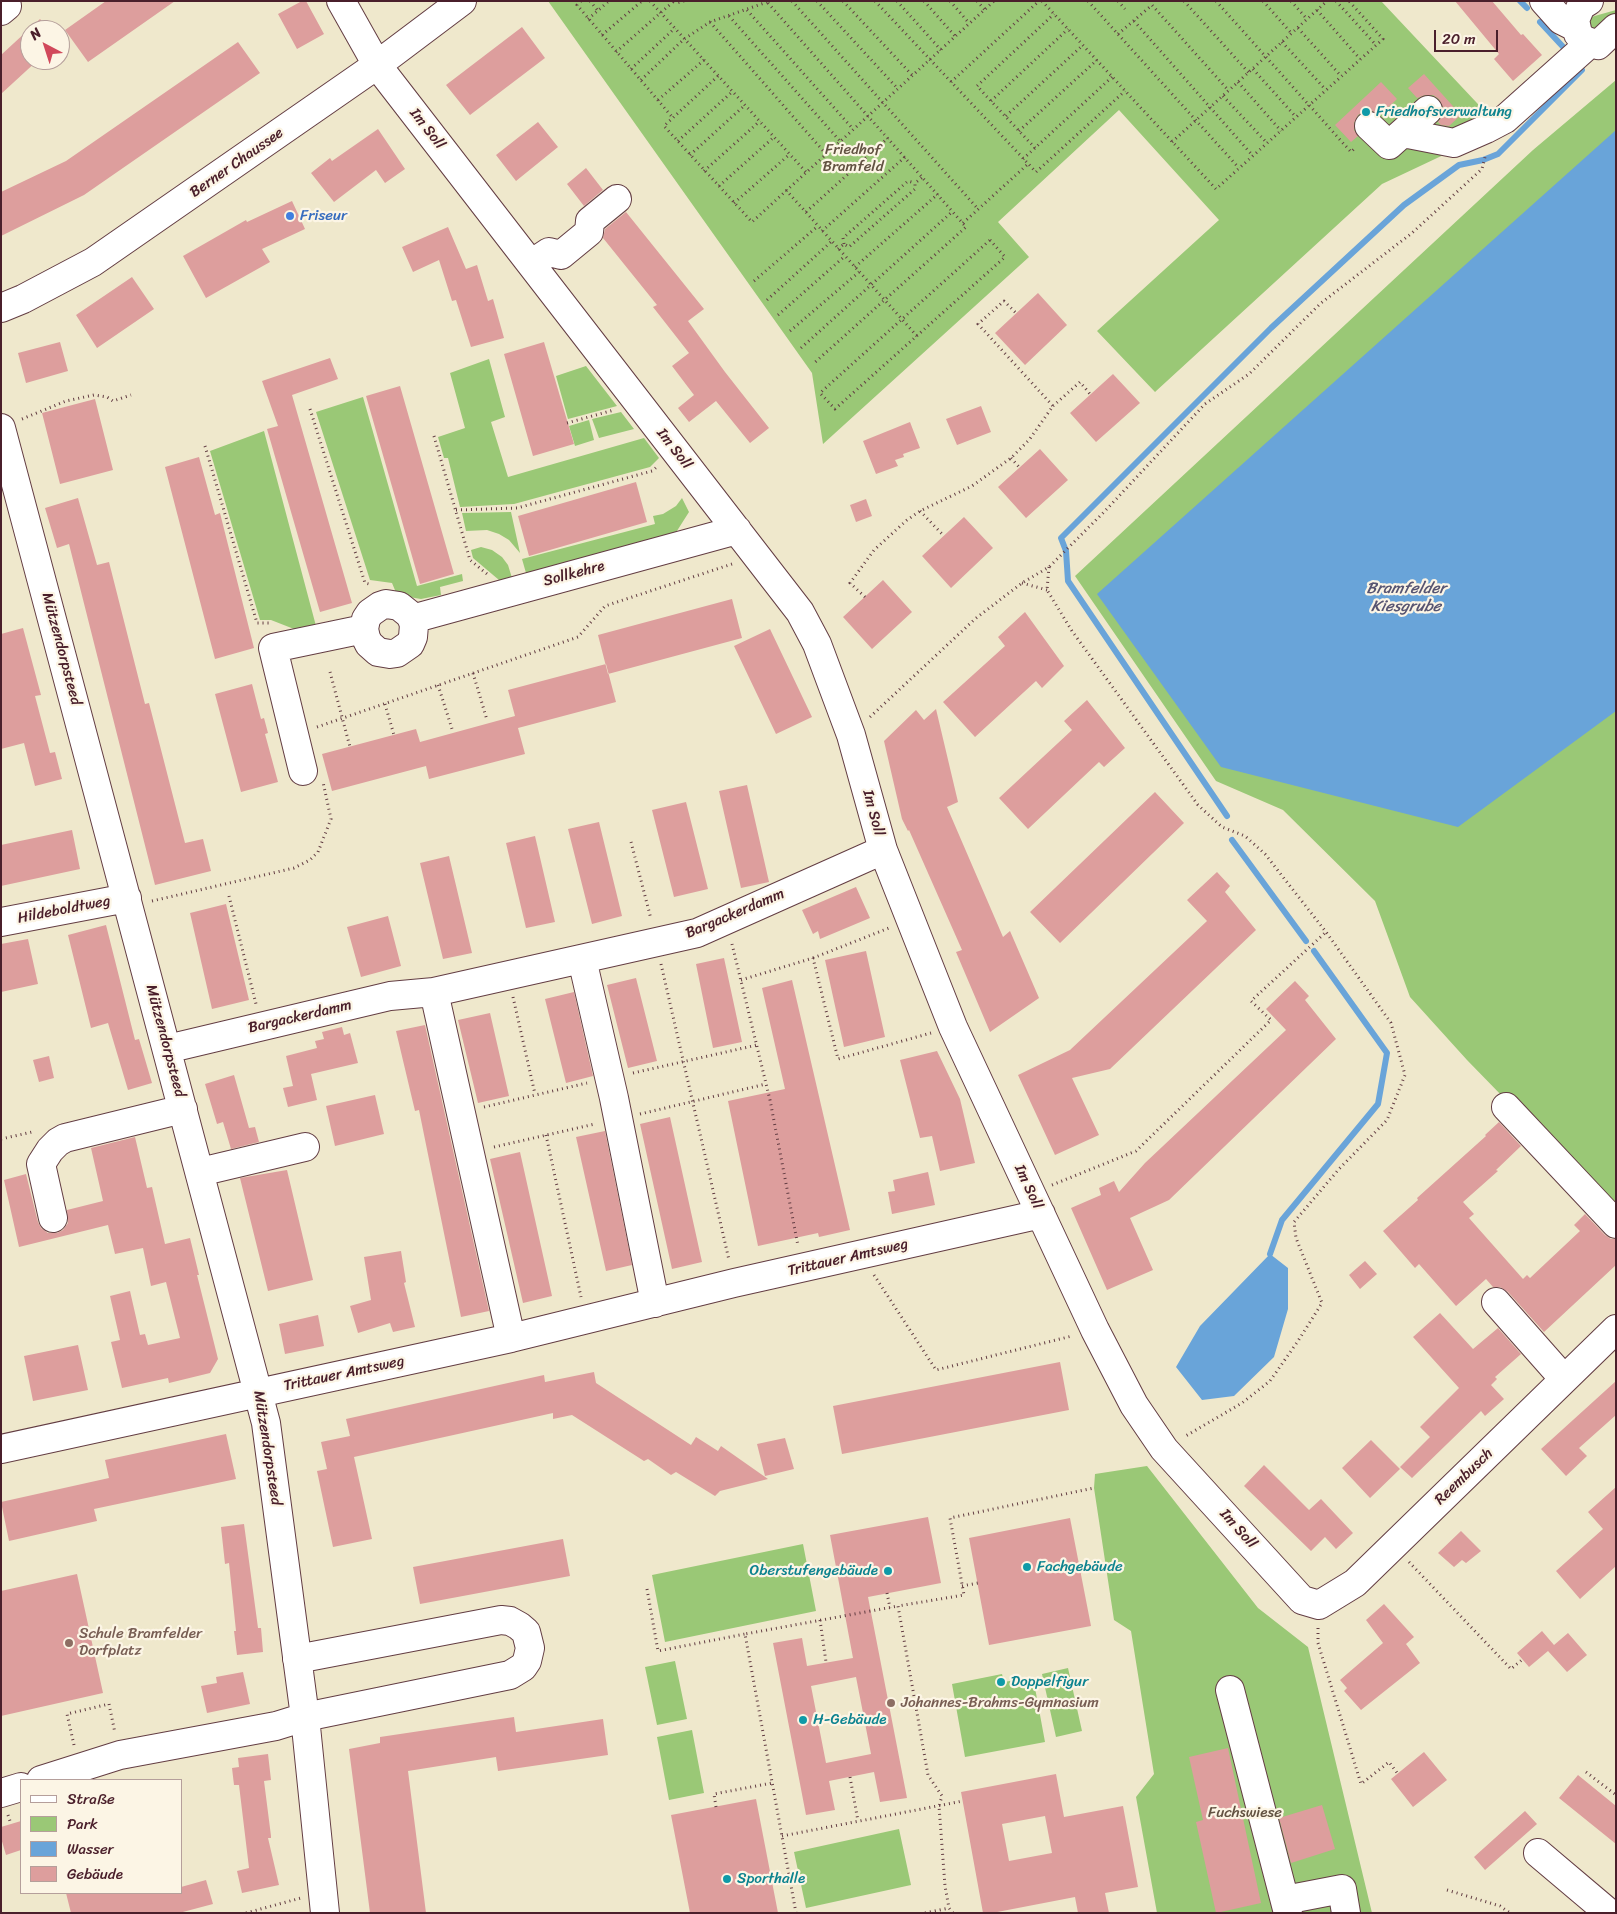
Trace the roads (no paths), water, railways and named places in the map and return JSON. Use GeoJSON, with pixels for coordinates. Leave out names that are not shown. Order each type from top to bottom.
{"type":"FeatureCollection","features":[{"type":"Feature","properties":{"kind":"street"},"geometry":{"type":"LineString","coordinates":[[1,12],[7,6],[3,1]]}},
{"type":"Feature","properties":{"kind":"street","name":"Im Soll"},"geometry":{"type":"LineString","coordinates":[[341,1],[377,65],[800,612],[816,644],[851,735],[882,850],[953,1027],[1095,1330],[1134,1404],[1164,1449],[1310,1602]]}},
{"type":"Feature","properties":{"kind":"street","name":"Berner Chaussee"},"geometry":{"type":"LineString","coordinates":[[1,308],[23,299],[93,262],[377,65],[462,1]]}},
{"type":"Feature","properties":{"kind":"street"},"geometry":{"type":"LineString","coordinates":[[1544,1],[1561,20],[1598,45],[1616,28]]}},
{"type":"Feature","properties":{"kind":"street"},"geometry":{"type":"LineString","coordinates":[[1583,35],[1577,12],[1581,6],[1589,1]]}},
{"type":"Feature","properties":{"kind":"street"},"geometry":{"type":"LineString","coordinates":[[1403,133],[1454,143],[1486,129],[1504,119],[1583,35]]}},
{"type":"Feature","properties":{"kind":"street"},"geometry":{"type":"LineString","coordinates":[[1372,128],[1389,145],[1428,110]]}},
{"type":"Feature","properties":{"kind":"street"},"geometry":{"type":"LineString","coordinates":[[531,264],[549,252],[561,254],[589,232],[590,221],[617,199]]}},
{"type":"Feature","properties":{"kind":"street","name":"Mützendorpsteed"},"geometry":{"type":"LineString","coordinates":[[1,428],[184,1109],[266,1423],[305,1717],[324,1902]]}},
{"type":"Feature","properties":{"kind":"street","name":"Sollkehre"},"geometry":{"type":"LineString","coordinates":[[412,619],[508,592],[744,539]]}},
{"type":"Feature","properties":{"kind":"street"},"geometry":{"type":"LineString","coordinates":[[386,604],[399,606],[412,619],[414,625],[410,644],[397,653],[384,654],[373,648],[366,638],[364,629],[370,613],[380,606],[386,604]]}},
{"type":"Feature","properties":{"kind":"street"},"geometry":{"type":"LineString","coordinates":[[312,773],[273,648],[364,629]]}},
{"type":"Feature","properties":{"kind":"street","name":"Bargackerdamm"},"geometry":{"type":"LineString","coordinates":[[167,1049],[390,996],[434,992],[697,933],[882,850]]}},
{"type":"Feature","properties":{"kind":"street","name":"Hildeboldtweg"},"geometry":{"type":"LineString","coordinates":[[1,922],[128,902]]}},
{"type":"Feature","properties":{"kind":"street"},"geometry":{"type":"LineString","coordinates":[[582,959],[614,1098],[655,1303]]}},
{"type":"Feature","properties":{"kind":"street"},"geometry":{"type":"LineString","coordinates":[[434,992],[511,1338]]}},
{"type":"Feature","properties":{"kind":"street"},"geometry":{"type":"LineString","coordinates":[[1506,1106],[1616,1224]]}},
{"type":"Feature","properties":{"kind":"street"},"geometry":{"type":"LineString","coordinates":[[53,1218],[41,1164],[58,1142],[66,1138],[184,1109]]}},
{"type":"Feature","properties":{"kind":"street"},"geometry":{"type":"LineString","coordinates":[[200,1172],[305,1147]]}},
{"type":"Feature","properties":{"kind":"street","name":"Trittauer Amtsweg"},"geometry":{"type":"LineString","coordinates":[[1,1449],[511,1338],[734,1283],[861,1255],[1036,1204]]}},
{"type":"Feature","properties":{"kind":"street"},"geometry":{"type":"LineString","coordinates":[[1496,1302],[1564,1379]]}},
{"type":"Feature","properties":{"kind":"street","name":"Reembusch"},"geometry":{"type":"LineString","coordinates":[[1310,1602],[1355,1583],[1616,1329]]}},
{"type":"Feature","properties":{"kind":"street"},"geometry":{"type":"LineString","coordinates":[[44,1779],[120,1755],[276,1726],[305,1717],[510,1675],[523,1667],[527,1662],[530,1648],[526,1632],[510,1621],[501,1620],[297,1659]]}},
{"type":"Feature","properties":{"kind":"street"},"geometry":{"type":"LineString","coordinates":[[1230,1690],[1286,1906],[1342,1889],[1346,1913]]}},
{"type":"Feature","properties":{"kind":"street"},"geometry":{"type":"LineString","coordinates":[[1,1793],[20,1786]]}},
{"type":"Feature","properties":{"kind":"street"},"geometry":{"type":"LineString","coordinates":[[1538,1853],[1608,1913]]}},
{"type":"Feature","properties":{"kind":"water","name":"Bramfelder Kiesgrube"},"geometry":{"type":"Polygon","coordinates":[[[1616,130],[1616,711],[1458,827],[1221,767],[1097,594],[1616,130]]]}},
{"type":"Feature","properties":{"kind":"water"},"geometry":{"type":"Polygon","coordinates":[[[1270,1254],[1288,1268],[1288,1309],[1274,1357],[1234,1396],[1202,1400],[1176,1367],[1200,1326],[1270,1254]]]}},
{"type":"Feature","properties":{"kind":"waterway"},"geometry":{"type":"LineString","coordinates":[[1520,1],[1527,8]]}},
{"type":"Feature","properties":{"kind":"waterway"},"geometry":{"type":"LineString","coordinates":[[1540,22],[1566,50]]}},
{"type":"Feature","properties":{"kind":"waterway"},"geometry":{"type":"LineString","coordinates":[[1227,816],[1068,581],[1066,551],[1061,538],[1271,328],[1404,205],[1459,165],[1483,160],[1498,154],[1582,70],[1577,63]]}},
{"type":"Feature","properties":{"kind":"waterway"},"geometry":{"type":"LineString","coordinates":[[1232,840],[1306,941]]}},
{"type":"Feature","properties":{"kind":"waterway"},"geometry":{"type":"LineString","coordinates":[[1270,1254],[1282,1220],[1378,1104],[1387,1053],[1314,951]]}},
{"type":"Feature","properties":{"kind":"place","name":"Friedhofsverwaltung"},"geometry":{"type":"Point","coordinates":[1366,112]}},
{"type":"Feature","properties":{"kind":"place","name":"Friseur"},"geometry":{"type":"Point","coordinates":[290,216]}},
{"type":"Feature","properties":{"kind":"place","name":"Fachgebäude"},"geometry":{"type":"Point","coordinates":[1027,1567]}},
{"type":"Feature","properties":{"kind":"place","name":"Oberstufengebäude"},"geometry":{"type":"Point","coordinates":[888,1571]}},
{"type":"Feature","properties":{"kind":"place","name":"Schule Bramfelder Dorfplatz"},"geometry":{"type":"Point","coordinates":[69,1643]}},
{"type":"Feature","properties":{"kind":"place","name":"Doppelfigur"},"geometry":{"type":"Point","coordinates":[1001,1682]}},
{"type":"Feature","properties":{"kind":"place","name":"Johannes-Brahms-Gymnasium"},"geometry":{"type":"Point","coordinates":[891,1703]}},
{"type":"Feature","properties":{"kind":"place","name":"H-Gebäude"},"geometry":{"type":"Point","coordinates":[803,1720]}},
{"type":"Feature","properties":{"kind":"place","name":"Sporthalle"},"geometry":{"type":"Point","coordinates":[727,1879]}},
{"type":"Feature","properties":{"kind":"park label","name":"Friedhof Bramfeld"},"geometry":{"type":"Point","coordinates":[853,158]}},
{"type":"Feature","properties":{"kind":"park label","name":"Fuchswiese"},"geometry":{"type":"Point","coordinates":[1245,1813]}}]}
